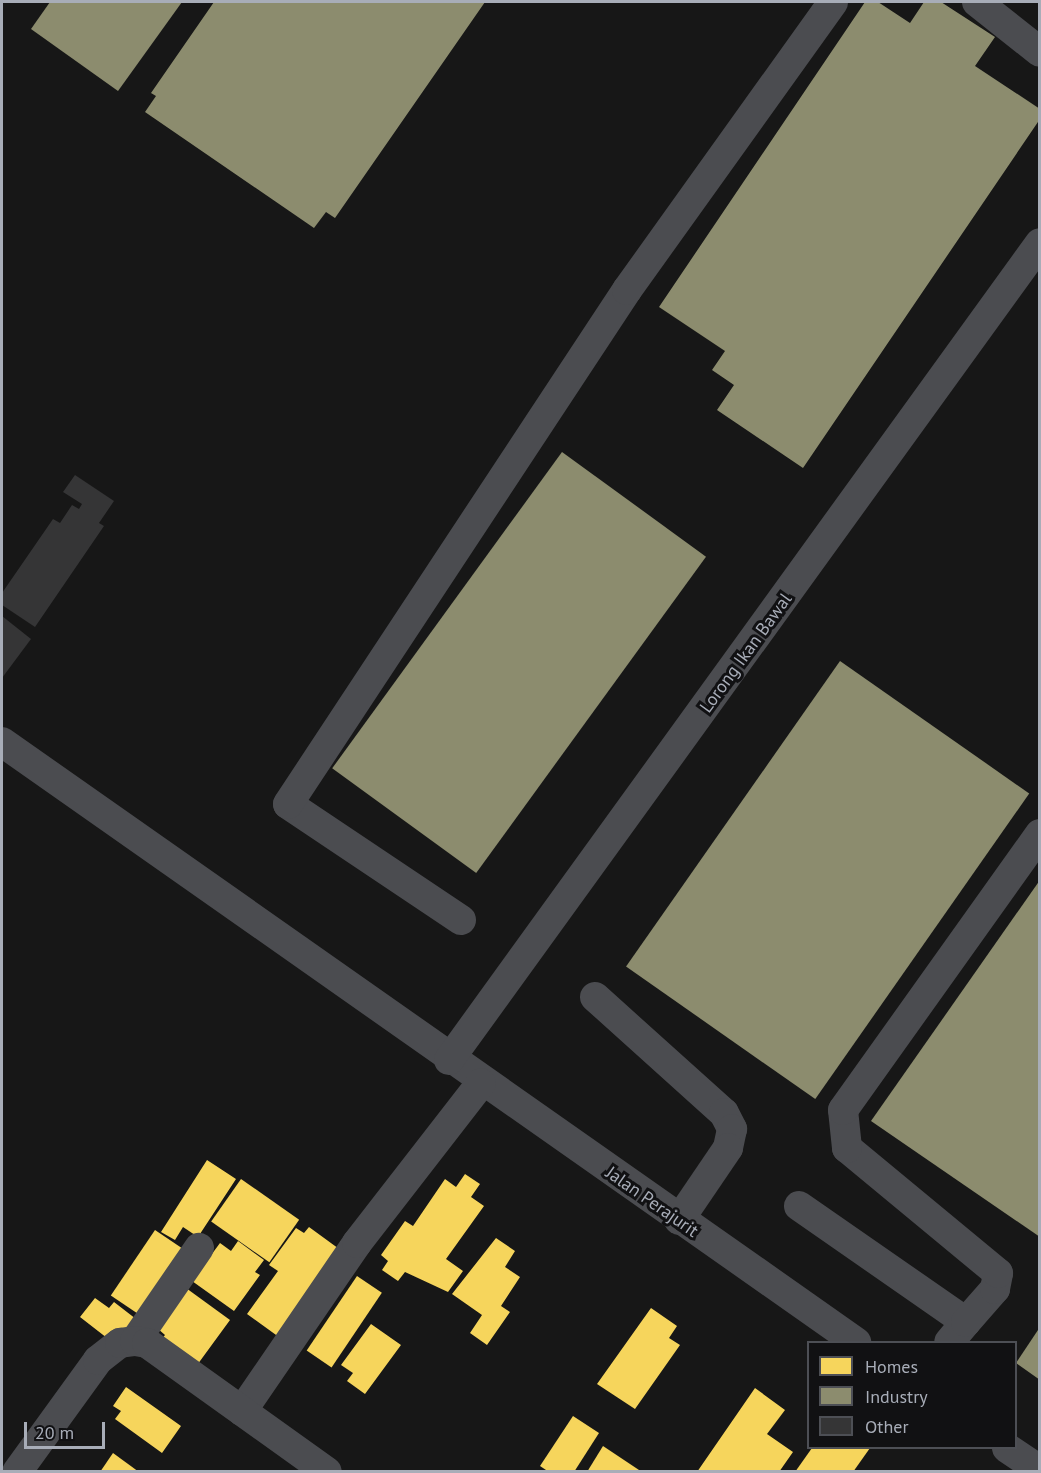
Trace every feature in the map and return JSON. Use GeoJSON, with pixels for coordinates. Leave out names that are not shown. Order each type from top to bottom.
{"type":"FeatureCollection","features":[{"type":"Feature","properties":{"kind":"street"},"geometry":{"type":"LineString","coordinates":[[461,920],[288,804],[627,290],[833,2]]}},
{"type":"Feature","properties":{"kind":"street"},"geometry":{"type":"LineString","coordinates":[[977,2],[1040,52]]}},
{"type":"Feature","properties":{"kind":"street","name":"Lorong Ikan Bawal"},"geometry":{"type":"LineString","coordinates":[[449,1060],[1040,243]]}},
{"type":"Feature","properties":{"kind":"street","name":"Jalan Perajurit"},"geometry":{"type":"LineString","coordinates":[[2,742],[481,1083],[855,1341]]}},
{"type":"Feature","properties":{"kind":"street"},"geometry":{"type":"LineString","coordinates":[[799,1206],[958,1332],[994,1289],[998,1273],[847,1148],[843,1110],[1040,834]]}},
{"type":"Feature","properties":{"kind":"street"},"geometry":{"type":"LineString","coordinates":[[596,997],[724,1113],[732,1129],[728,1148],[679,1221]]}},
{"type":"Feature","properties":{"kind":"street"},"geometry":{"type":"LineString","coordinates":[[242,1411],[357,1243],[481,1083]]}},
{"type":"Feature","properties":{"kind":"street"},"geometry":{"type":"LineString","coordinates":[[135,1341],[199,1248]]}},
{"type":"Feature","properties":{"kind":"street"},"geometry":{"type":"LineString","coordinates":[[17,1472],[98,1360],[120,1343],[135,1341],[147,1343],[327,1472]]}},
{"type":"Feature","properties":{"kind":"street"},"geometry":{"type":"LineString","coordinates":[[1008,1449],[1040,1470]]}},
{"type":"Feature","properties":{"kind":"building: Homes"},"geometry":{"type":"Polygon","coordinates":[[[207,1160],[236,1179],[198,1237],[183,1227],[175,1240],[161,1232],[207,1160]]]}},
{"type":"Feature","properties":{"kind":"building: Homes"},"geometry":{"type":"Polygon","coordinates":[[[465,1174],[480,1184],[471,1197],[484,1206],[446,1259],[463,1271],[448,1292],[405,1272],[398,1281],[382,1270],[388,1261],[381,1255],[405,1221],[413,1226],[445,1179],[456,1187],[465,1174]]]}},
{"type":"Feature","properties":{"kind":"building: Homes"},"geometry":{"type":"Polygon","coordinates":[[[241,1179],[299,1220],[269,1262],[211,1222],[241,1179]]]}},
{"type":"Feature","properties":{"kind":"building: Homes"},"geometry":{"type":"Polygon","coordinates":[[[309,1227],[346,1254],[283,1340],[247,1314],[278,1271],[269,1265],[296,1228],[304,1233],[309,1227]]]}},
{"type":"Feature","properties":{"kind":"building: Homes"},"geometry":{"type":"Polygon","coordinates":[[[155,1230],[183,1249],[139,1315],[111,1295],[155,1230]]]}},
{"type":"Feature","properties":{"kind":"building: Homes"},"geometry":{"type":"Polygon","coordinates":[[[496,1238],[515,1251],[505,1267],[520,1277],[501,1306],[510,1312],[487,1345],[470,1333],[482,1315],[452,1294],[496,1238]]]}},
{"type":"Feature","properties":{"kind":"building: Homes"},"geometry":{"type":"Polygon","coordinates":[[[238,1241],[264,1260],[255,1272],[260,1275],[234,1311],[192,1281],[220,1243],[231,1251],[238,1241]]]}},
{"type":"Feature","properties":{"kind":"building: Homes"},"geometry":{"type":"Polygon","coordinates":[[[357,1276],[382,1293],[332,1367],[307,1351],[357,1276]]]}},
{"type":"Feature","properties":{"kind":"building: Homes"},"geometry":{"type":"Polygon","coordinates":[[[186,1288],[230,1320],[192,1372],[156,1346],[165,1335],[157,1328],[186,1288]]]}},
{"type":"Feature","properties":{"kind":"building: Homes"},"geometry":{"type":"Polygon","coordinates":[[[95,1298],[109,1308],[114,1302],[136,1319],[116,1345],[80,1317],[95,1298]]]}},
{"type":"Feature","properties":{"kind":"building: Homes"},"geometry":{"type":"Polygon","coordinates":[[[651,1308],[677,1326],[669,1338],[680,1345],[635,1409],[597,1384],[651,1308]]]}},
{"type":"Feature","properties":{"kind":"building: Homes"},"geometry":{"type":"Polygon","coordinates":[[[371,1324],[401,1345],[365,1394],[347,1381],[353,1373],[341,1365],[371,1324]]]}},
{"type":"Feature","properties":{"kind":"building: Homes"},"geometry":{"type":"Polygon","coordinates":[[[126,1387],[181,1426],[162,1453],[115,1419],[121,1411],[113,1406],[126,1387]]]}},
{"type":"Feature","properties":{"kind":"building: Homes"},"geometry":{"type":"Polygon","coordinates":[[[755,1388],[785,1410],[767,1434],[793,1452],[779,1472],[697,1472],[755,1388]]]}},
{"type":"Feature","properties":{"kind":"building: Homes"},"geometry":{"type":"Polygon","coordinates":[[[573,1416],[599,1433],[574,1472],[549,1472],[540,1466],[573,1416]]]}},
{"type":"Feature","properties":{"kind":"building: Homes"},"geometry":{"type":"Polygon","coordinates":[[[603,1446],[642,1472],[587,1472],[603,1446]]]}},
{"type":"Feature","properties":{"kind":"building: Homes"},"geometry":{"type":"Polygon","coordinates":[[[811,1449],[869,1449],[853,1472],[795,1472],[811,1449]]]}},
{"type":"Feature","properties":{"kind":"building: Homes"},"geometry":{"type":"Polygon","coordinates":[[[113,1453],[139,1472],[100,1472],[113,1453]]]}},
{"type":"Feature","properties":{"kind":"building: Industry"},"geometry":{"type":"Polygon","coordinates":[[[50,2],[182,2],[118,91],[31,29],[50,2]]]}},
{"type":"Feature","properties":{"kind":"building: Industry"},"geometry":{"type":"Polygon","coordinates":[[[214,2],[485,2],[335,218],[326,212],[314,228],[145,112],[156,96],[151,93],[214,2]]]}},
{"type":"Feature","properties":{"kind":"building: Industry"},"geometry":{"type":"Polygon","coordinates":[[[865,2],[878,2],[910,23],[924,2],[941,2],[995,37],[975,66],[1040,109],[1040,119],[803,468],[717,410],[734,385],[712,370],[725,351],[659,307],[865,2]]]}},
{"type":"Feature","properties":{"kind":"building: Industry"},"geometry":{"type":"Polygon","coordinates":[[[562,452],[706,557],[476,873],[332,768],[562,452]]]}},
{"type":"Feature","properties":{"kind":"building: Industry"},"geometry":{"type":"Polygon","coordinates":[[[840,661],[1029,793],[815,1099],[626,967],[840,661]]]}},
{"type":"Feature","properties":{"kind":"building: Industry"},"geometry":{"type":"Polygon","coordinates":[[[1040,880],[1040,1237],[871,1121],[1040,880]]]}},
{"type":"Feature","properties":{"kind":"building: Industry"},"geometry":{"type":"Polygon","coordinates":[[[1040,1327],[1040,1380],[1017,1362],[1040,1327]]]}},
{"type":"Feature","properties":{"kind":"building: Other"},"geometry":{"type":"Polygon","coordinates":[[[75,475],[114,501],[99,523],[104,526],[35,627],[2,605],[2,593],[53,519],[60,523],[72,505],[79,509],[82,504],[63,492],[75,475]]]}},
{"type":"Feature","properties":{"kind":"building: Other"},"geometry":{"type":"Polygon","coordinates":[[[2,616],[31,639],[2,678],[2,616]]]}}]}
